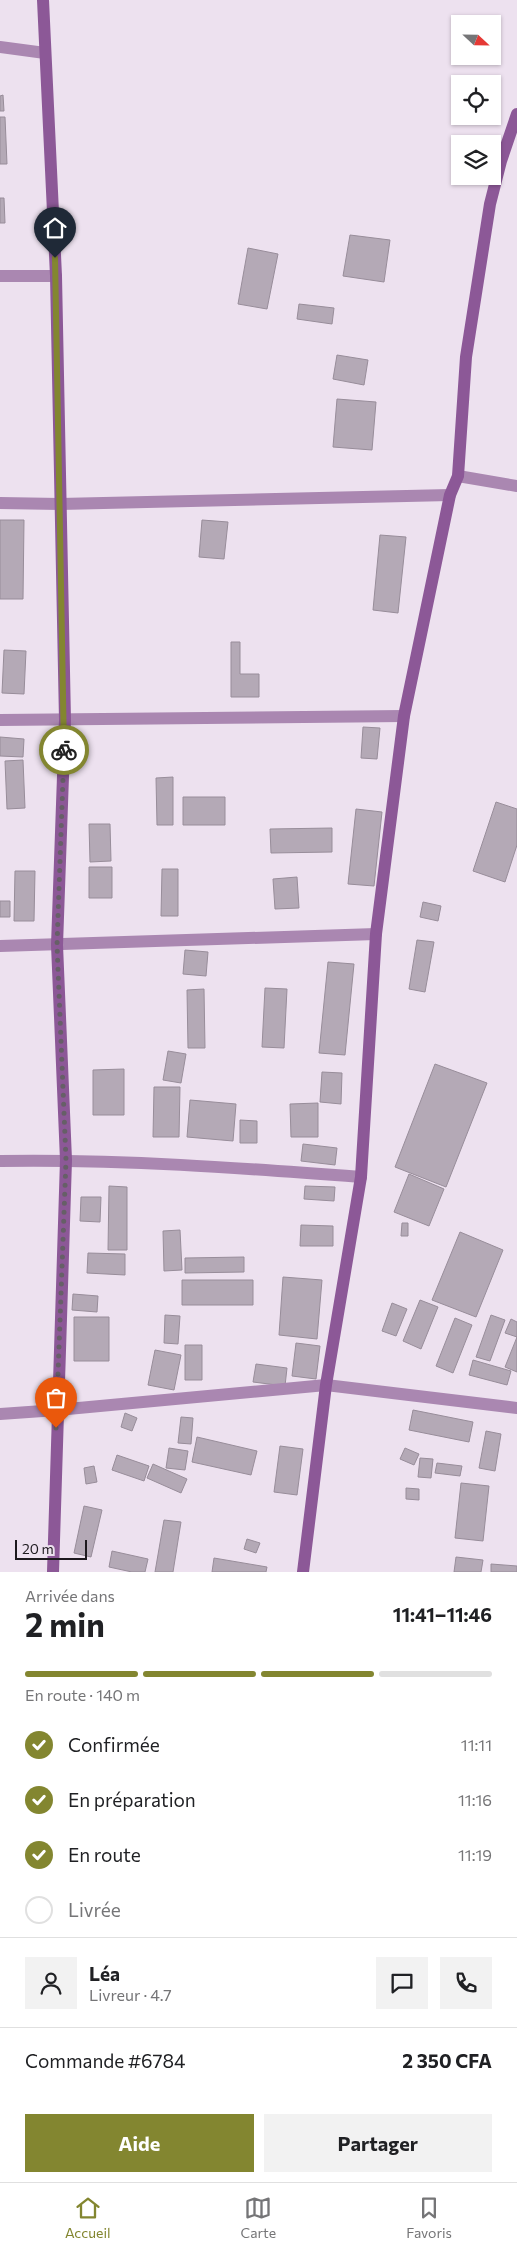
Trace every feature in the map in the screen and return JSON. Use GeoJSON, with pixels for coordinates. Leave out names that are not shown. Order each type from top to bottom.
{"type":"FeatureCollection","features":[{"type":"Feature","properties":{"kind":"street"},"geometry":{"type":"LineString","coordinates":[[43,0],[56,276],[65,720],[57,945],[66,1160],[57,1410],[54,1572]]}},
{"type":"Feature","properties":{"kind":"street"},"geometry":{"type":"LineString","coordinates":[[0,47],[45,53]]}},
{"type":"Feature","properties":{"kind":"street"},"geometry":{"type":"LineString","coordinates":[[303,1572],[326,1385],[361,1177],[376,934],[404,716],[450,495],[458,476],[466,357],[490,204],[501,161],[517,114]]}},
{"type":"Feature","properties":{"kind":"street"},"geometry":{"type":"LineString","coordinates":[[0,276],[56,276]]}},
{"type":"Feature","properties":{"kind":"street"},"geometry":{"type":"LineString","coordinates":[[458,476],[517,486]]}},
{"type":"Feature","properties":{"kind":"street"},"geometry":{"type":"LineString","coordinates":[[0,503],[60,504],[450,495]]}},
{"type":"Feature","properties":{"kind":"street"},"geometry":{"type":"LineString","coordinates":[[0,720],[404,716]]}},
{"type":"Feature","properties":{"kind":"street"},"geometry":{"type":"LineString","coordinates":[[0,946],[376,934]]}},
{"type":"Feature","properties":{"kind":"street"},"geometry":{"type":"LineString","coordinates":[[0,1161],[66,1160],[255,1169],[361,1177]]}},
{"type":"Feature","properties":{"kind":"street"},"geometry":{"type":"LineString","coordinates":[[0,1414],[326,1385],[517,1408]]}},
{"type":"Feature","properties":{"kind":"building"},"geometry":{"type":"Polygon","coordinates":[[[3,95],[4,111],[0,111],[0,96],[3,95]]]}},
{"type":"Feature","properties":{"kind":"building"},"geometry":{"type":"Polygon","coordinates":[[[0,117],[5,117],[7,164],[0,164],[0,117]]]}},
{"type":"Feature","properties":{"kind":"building"},"geometry":{"type":"Polygon","coordinates":[[[0,198],[4,198],[5,223],[0,223],[0,198]]]}},
{"type":"Feature","properties":{"kind":"building"},"geometry":{"type":"Polygon","coordinates":[[[350,235],[390,240],[384,282],[343,276],[350,235]]]}},
{"type":"Feature","properties":{"kind":"building"},"geometry":{"type":"Polygon","coordinates":[[[248,248],[278,254],[267,309],[238,304],[248,248]]]}},
{"type":"Feature","properties":{"kind":"building"},"geometry":{"type":"Polygon","coordinates":[[[299,304],[334,308],[332,324],[297,319],[299,304]]]}},
{"type":"Feature","properties":{"kind":"building"},"geometry":{"type":"Polygon","coordinates":[[[337,355],[368,360],[364,385],[333,379],[337,355]]]}},
{"type":"Feature","properties":{"kind":"building"},"geometry":{"type":"Polygon","coordinates":[[[337,399],[376,402],[372,450],[333,447],[337,399]]]}},
{"type":"Feature","properties":{"kind":"building"},"geometry":{"type":"Polygon","coordinates":[[[0,520],[24,520],[23,599],[0,599],[0,520]]]}},
{"type":"Feature","properties":{"kind":"building"},"geometry":{"type":"Polygon","coordinates":[[[202,520],[228,522],[224,559],[199,557],[202,520]]]}},
{"type":"Feature","properties":{"kind":"building"},"geometry":{"type":"Polygon","coordinates":[[[380,535],[406,537],[398,613],[373,610],[380,535]]]}},
{"type":"Feature","properties":{"kind":"building"},"geometry":{"type":"Polygon","coordinates":[[[231,642],[240,642],[240,674],[259,674],[259,697],[231,697],[231,642]]]}},
{"type":"Feature","properties":{"kind":"building"},"geometry":{"type":"Polygon","coordinates":[[[4,650],[26,651],[24,694],[2,693],[4,650]]]}},
{"type":"Feature","properties":{"kind":"building"},"geometry":{"type":"Polygon","coordinates":[[[363,727],[380,728],[377,759],[361,758],[363,727]]]}},
{"type":"Feature","properties":{"kind":"building"},"geometry":{"type":"Polygon","coordinates":[[[0,737],[24,739],[23,757],[0,756],[0,737]]]}},
{"type":"Feature","properties":{"kind":"building"},"geometry":{"type":"Polygon","coordinates":[[[23,760],[25,808],[7,809],[5,761],[23,760]]]}},
{"type":"Feature","properties":{"kind":"building"},"geometry":{"type":"Polygon","coordinates":[[[173,777],[173,825],[157,825],[156,778],[173,777]]]}},
{"type":"Feature","properties":{"kind":"building"},"geometry":{"type":"Polygon","coordinates":[[[183,797],[225,797],[225,825],[183,825],[183,797]]]}},
{"type":"Feature","properties":{"kind":"building"},"geometry":{"type":"Polygon","coordinates":[[[496,802],[517,809],[517,845],[505,882],[473,871],[496,802]]]}},
{"type":"Feature","properties":{"kind":"building"},"geometry":{"type":"Polygon","coordinates":[[[356,809],[382,812],[374,886],[348,884],[356,809]]]}},
{"type":"Feature","properties":{"kind":"building"},"geometry":{"type":"Polygon","coordinates":[[[89,824],[110,824],[111,861],[90,862],[89,824]]]}},
{"type":"Feature","properties":{"kind":"building"},"geometry":{"type":"Polygon","coordinates":[[[332,828],[332,852],[271,853],[270,829],[332,828]]]}},
{"type":"Feature","properties":{"kind":"building"},"geometry":{"type":"Polygon","coordinates":[[[89,867],[112,867],[112,898],[89,898],[89,867]]]}},
{"type":"Feature","properties":{"kind":"building"},"geometry":{"type":"Polygon","coordinates":[[[162,869],[178,869],[178,916],[161,916],[162,869]]]}},
{"type":"Feature","properties":{"kind":"building"},"geometry":{"type":"Polygon","coordinates":[[[15,871],[35,871],[34,921],[14,921],[15,871]]]}},
{"type":"Feature","properties":{"kind":"building"},"geometry":{"type":"Polygon","coordinates":[[[297,877],[299,908],[275,909],[273,879],[297,877]]]}},
{"type":"Feature","properties":{"kind":"building"},"geometry":{"type":"Polygon","coordinates":[[[0,901],[10,901],[10,917],[0,917],[0,901]]]}},
{"type":"Feature","properties":{"kind":"building"},"geometry":{"type":"Polygon","coordinates":[[[423,902],[441,906],[438,921],[420,917],[423,902]]]}},
{"type":"Feature","properties":{"kind":"building"},"geometry":{"type":"Polygon","coordinates":[[[417,940],[434,942],[425,992],[409,989],[417,940]]]}},
{"type":"Feature","properties":{"kind":"building"},"geometry":{"type":"Polygon","coordinates":[[[185,950],[208,952],[206,976],[183,974],[185,950]]]}},
{"type":"Feature","properties":{"kind":"building"},"geometry":{"type":"Polygon","coordinates":[[[328,962],[354,964],[345,1055],[319,1053],[328,962]]]}},
{"type":"Feature","properties":{"kind":"building"},"geometry":{"type":"Polygon","coordinates":[[[265,988],[287,989],[284,1048],[262,1047],[265,988]]]}},
{"type":"Feature","properties":{"kind":"building"},"geometry":{"type":"Polygon","coordinates":[[[204,989],[205,1048],[188,1048],[187,990],[204,989]]]}},
{"type":"Feature","properties":{"kind":"building"},"geometry":{"type":"Polygon","coordinates":[[[168,1051],[186,1054],[181,1083],[163,1080],[168,1051]]]}},
{"type":"Feature","properties":{"kind":"building"},"geometry":{"type":"Polygon","coordinates":[[[435,1064],[487,1083],[446,1187],[395,1167],[435,1064]]]}},
{"type":"Feature","properties":{"kind":"building"},"geometry":{"type":"Polygon","coordinates":[[[124,1069],[124,1115],[93,1115],[93,1070],[124,1069]]]}},
{"type":"Feature","properties":{"kind":"building"},"geometry":{"type":"Polygon","coordinates":[[[322,1072],[342,1073],[341,1104],[320,1102],[322,1072]]]}},
{"type":"Feature","properties":{"kind":"building"},"geometry":{"type":"Polygon","coordinates":[[[154,1087],[180,1087],[179,1137],[153,1137],[154,1087]]]}},
{"type":"Feature","properties":{"kind":"building"},"geometry":{"type":"Polygon","coordinates":[[[190,1100],[236,1104],[233,1141],[187,1137],[190,1100]]]}},
{"type":"Feature","properties":{"kind":"building"},"geometry":{"type":"Polygon","coordinates":[[[318,1103],[318,1137],[291,1137],[290,1104],[318,1103]]]}},
{"type":"Feature","properties":{"kind":"building"},"geometry":{"type":"Polygon","coordinates":[[[240,1120],[257,1121],[257,1143],[240,1143],[240,1120]]]}},
{"type":"Feature","properties":{"kind":"building"},"geometry":{"type":"Polygon","coordinates":[[[303,1144],[337,1148],[335,1165],[301,1161],[303,1144]]]}},
{"type":"Feature","properties":{"kind":"building"},"geometry":{"type":"Polygon","coordinates":[[[409,1174],[444,1189],[429,1226],[394,1212],[409,1174]]]}},
{"type":"Feature","properties":{"kind":"building"},"geometry":{"type":"Polygon","coordinates":[[[109,1186],[127,1187],[127,1250],[108,1250],[109,1186]]]}},
{"type":"Feature","properties":{"kind":"building"},"geometry":{"type":"Polygon","coordinates":[[[305,1186],[335,1187],[334,1201],[304,1199],[305,1186]]]}},
{"type":"Feature","properties":{"kind":"building"},"geometry":{"type":"Polygon","coordinates":[[[81,1197],[101,1197],[100,1222],[80,1221],[81,1197]]]}},
{"type":"Feature","properties":{"kind":"building"},"geometry":{"type":"Polygon","coordinates":[[[402,1223],[408,1223],[408,1236],[401,1236],[402,1223]]]}},
{"type":"Feature","properties":{"kind":"building"},"geometry":{"type":"Polygon","coordinates":[[[301,1225],[333,1226],[333,1246],[300,1246],[301,1225]]]}},
{"type":"Feature","properties":{"kind":"building"},"geometry":{"type":"Polygon","coordinates":[[[180,1230],[182,1270],[164,1271],[163,1231],[180,1230]]]}},
{"type":"Feature","properties":{"kind":"building"},"geometry":{"type":"Polygon","coordinates":[[[460,1232],[503,1250],[476,1317],[432,1300],[460,1232]]]}},
{"type":"Feature","properties":{"kind":"building"},"geometry":{"type":"Polygon","coordinates":[[[88,1253],[125,1254],[125,1275],[87,1273],[88,1253]]]}},
{"type":"Feature","properties":{"kind":"building"},"geometry":{"type":"Polygon","coordinates":[[[244,1257],[244,1272],[185,1273],[185,1258],[244,1257]]]}},
{"type":"Feature","properties":{"kind":"building"},"geometry":{"type":"Polygon","coordinates":[[[283,1277],[322,1280],[317,1339],[279,1335],[283,1277]]]}},
{"type":"Feature","properties":{"kind":"building"},"geometry":{"type":"Polygon","coordinates":[[[182,1280],[253,1280],[253,1305],[182,1305],[182,1280]]]}},
{"type":"Feature","properties":{"kind":"building"},"geometry":{"type":"Polygon","coordinates":[[[73,1294],[98,1296],[97,1312],[72,1310],[73,1294]]]}},
{"type":"Feature","properties":{"kind":"building"},"geometry":{"type":"Polygon","coordinates":[[[420,1300],[438,1307],[421,1349],[403,1341],[420,1300]]]}},
{"type":"Feature","properties":{"kind":"building"},"geometry":{"type":"Polygon","coordinates":[[[392,1303],[407,1309],[396,1336],[382,1331],[392,1303]]]}},
{"type":"Feature","properties":{"kind":"building"},"geometry":{"type":"Polygon","coordinates":[[[165,1315],[180,1316],[178,1344],[164,1343],[165,1315]]]}},
{"type":"Feature","properties":{"kind":"building"},"geometry":{"type":"Polygon","coordinates":[[[491,1315],[505,1320],[490,1361],[476,1357],[491,1315]]]}},
{"type":"Feature","properties":{"kind":"building"},"geometry":{"type":"Polygon","coordinates":[[[74,1317],[109,1317],[109,1361],[74,1361],[74,1317]]]}},
{"type":"Feature","properties":{"kind":"building"},"geometry":{"type":"Polygon","coordinates":[[[455,1318],[472,1325],[453,1373],[436,1366],[455,1318]]]}},
{"type":"Feature","properties":{"kind":"building"},"geometry":{"type":"Polygon","coordinates":[[[511,1319],[517,1322],[517,1337],[505,1333],[511,1319]]]}},
{"type":"Feature","properties":{"kind":"building"},"geometry":{"type":"Polygon","coordinates":[[[517,1337],[517,1372],[505,1367],[517,1337]]]}},
{"type":"Feature","properties":{"kind":"building"},"geometry":{"type":"Polygon","coordinates":[[[296,1343],[320,1346],[316,1379],[292,1376],[296,1343]]]}},
{"type":"Feature","properties":{"kind":"building"},"geometry":{"type":"Polygon","coordinates":[[[185,1345],[202,1345],[202,1380],[185,1380],[185,1345]]]}},
{"type":"Feature","properties":{"kind":"building"},"geometry":{"type":"Polygon","coordinates":[[[155,1350],[181,1355],[174,1390],[148,1385],[155,1350]]]}},
{"type":"Feature","properties":{"kind":"building"},"geometry":{"type":"Polygon","coordinates":[[[473,1360],[511,1371],[507,1385],[469,1375],[473,1360]]]}},
{"type":"Feature","properties":{"kind":"building"},"geometry":{"type":"Polygon","coordinates":[[[256,1364],[287,1368],[285,1386],[253,1382],[256,1364]]]}},
{"type":"Feature","properties":{"kind":"building"},"geometry":{"type":"Polygon","coordinates":[[[413,1410],[473,1422],[469,1442],[409,1430],[413,1410]]]}},
{"type":"Feature","properties":{"kind":"building"},"geometry":{"type":"Polygon","coordinates":[[[125,1413],[137,1418],[132,1431],[121,1427],[125,1413]]]}},
{"type":"Feature","properties":{"kind":"building"},"geometry":{"type":"Polygon","coordinates":[[[181,1417],[193,1418],[191,1444],[178,1443],[181,1417]]]}},
{"type":"Feature","properties":{"kind":"building"},"geometry":{"type":"Polygon","coordinates":[[[486,1431],[501,1434],[495,1471],[479,1468],[486,1431]]]}},
{"type":"Feature","properties":{"kind":"building"},"geometry":{"type":"Polygon","coordinates":[[[197,1437],[257,1451],[251,1475],[192,1462],[197,1437]]]}},
{"type":"Feature","properties":{"kind":"building"},"geometry":{"type":"Polygon","coordinates":[[[280,1446],[303,1449],[297,1495],[274,1492],[280,1446]]]}},
{"type":"Feature","properties":{"kind":"building"},"geometry":{"type":"Polygon","coordinates":[[[169,1448],[188,1451],[185,1470],[166,1468],[169,1448]]]}},
{"type":"Feature","properties":{"kind":"building"},"geometry":{"type":"Polygon","coordinates":[[[405,1448],[419,1454],[414,1465],[400,1459],[405,1448]]]}},
{"type":"Feature","properties":{"kind":"building"},"geometry":{"type":"Polygon","coordinates":[[[117,1455],[149,1466],[144,1481],[112,1470],[117,1455]]]}},
{"type":"Feature","properties":{"kind":"building"},"geometry":{"type":"Polygon","coordinates":[[[420,1458],[433,1459],[431,1478],[418,1477],[420,1458]]]}},
{"type":"Feature","properties":{"kind":"building"},"geometry":{"type":"Polygon","coordinates":[[[437,1463],[462,1466],[460,1476],[435,1473],[437,1463]]]}},
{"type":"Feature","properties":{"kind":"building"},"geometry":{"type":"Polygon","coordinates":[[[153,1464],[187,1479],[181,1493],[147,1478],[153,1464]]]}},
{"type":"Feature","properties":{"kind":"building"},"geometry":{"type":"Polygon","coordinates":[[[94,1466],[97,1482],[86,1484],[84,1468],[94,1466]]]}},
{"type":"Feature","properties":{"kind":"building"},"geometry":{"type":"Polygon","coordinates":[[[461,1483],[489,1486],[483,1541],[455,1538],[461,1483]]]}},
{"type":"Feature","properties":{"kind":"building"},"geometry":{"type":"Polygon","coordinates":[[[406,1488],[419,1489],[419,1500],[406,1499],[406,1488]]]}},
{"type":"Feature","properties":{"kind":"building"},"geometry":{"type":"Polygon","coordinates":[[[84,1506],[102,1510],[91,1557],[74,1553],[84,1506]]]}},
{"type":"Feature","properties":{"kind":"building"},"geometry":{"type":"Polygon","coordinates":[[[164,1520],[181,1522],[173,1572],[155,1572],[164,1520]]]}},
{"type":"Feature","properties":{"kind":"building"},"geometry":{"type":"Polygon","coordinates":[[[247,1539],[260,1543],[256,1553],[244,1549],[247,1539]]]}},
{"type":"Feature","properties":{"kind":"building"},"geometry":{"type":"Polygon","coordinates":[[[112,1551],[148,1559],[145,1572],[132,1572],[109,1567],[112,1551]]]}},
{"type":"Feature","properties":{"kind":"building"},"geometry":{"type":"Polygon","coordinates":[[[456,1557],[483,1560],[481,1572],[454,1572],[456,1557]]]}},
{"type":"Feature","properties":{"kind":"building"},"geometry":{"type":"Polygon","coordinates":[[[214,1558],[267,1567],[266,1572],[212,1572],[214,1558]]]}},
{"type":"Feature","properties":{"kind":"building"},"geometry":{"type":"Polygon","coordinates":[[[491,1564],[517,1566],[517,1572],[491,1572],[491,1564]]]}},
{"type":"Feature","properties":{"kind":"way so far"},"geometry":{"type":"LineString","coordinates":[[56,1428],[66,1160],[57,945],[64,750]]}},
{"type":"Feature","properties":{"kind":"route"},"geometry":{"type":"LineString","coordinates":[[55,258],[65,720],[64,750]]}}]}
